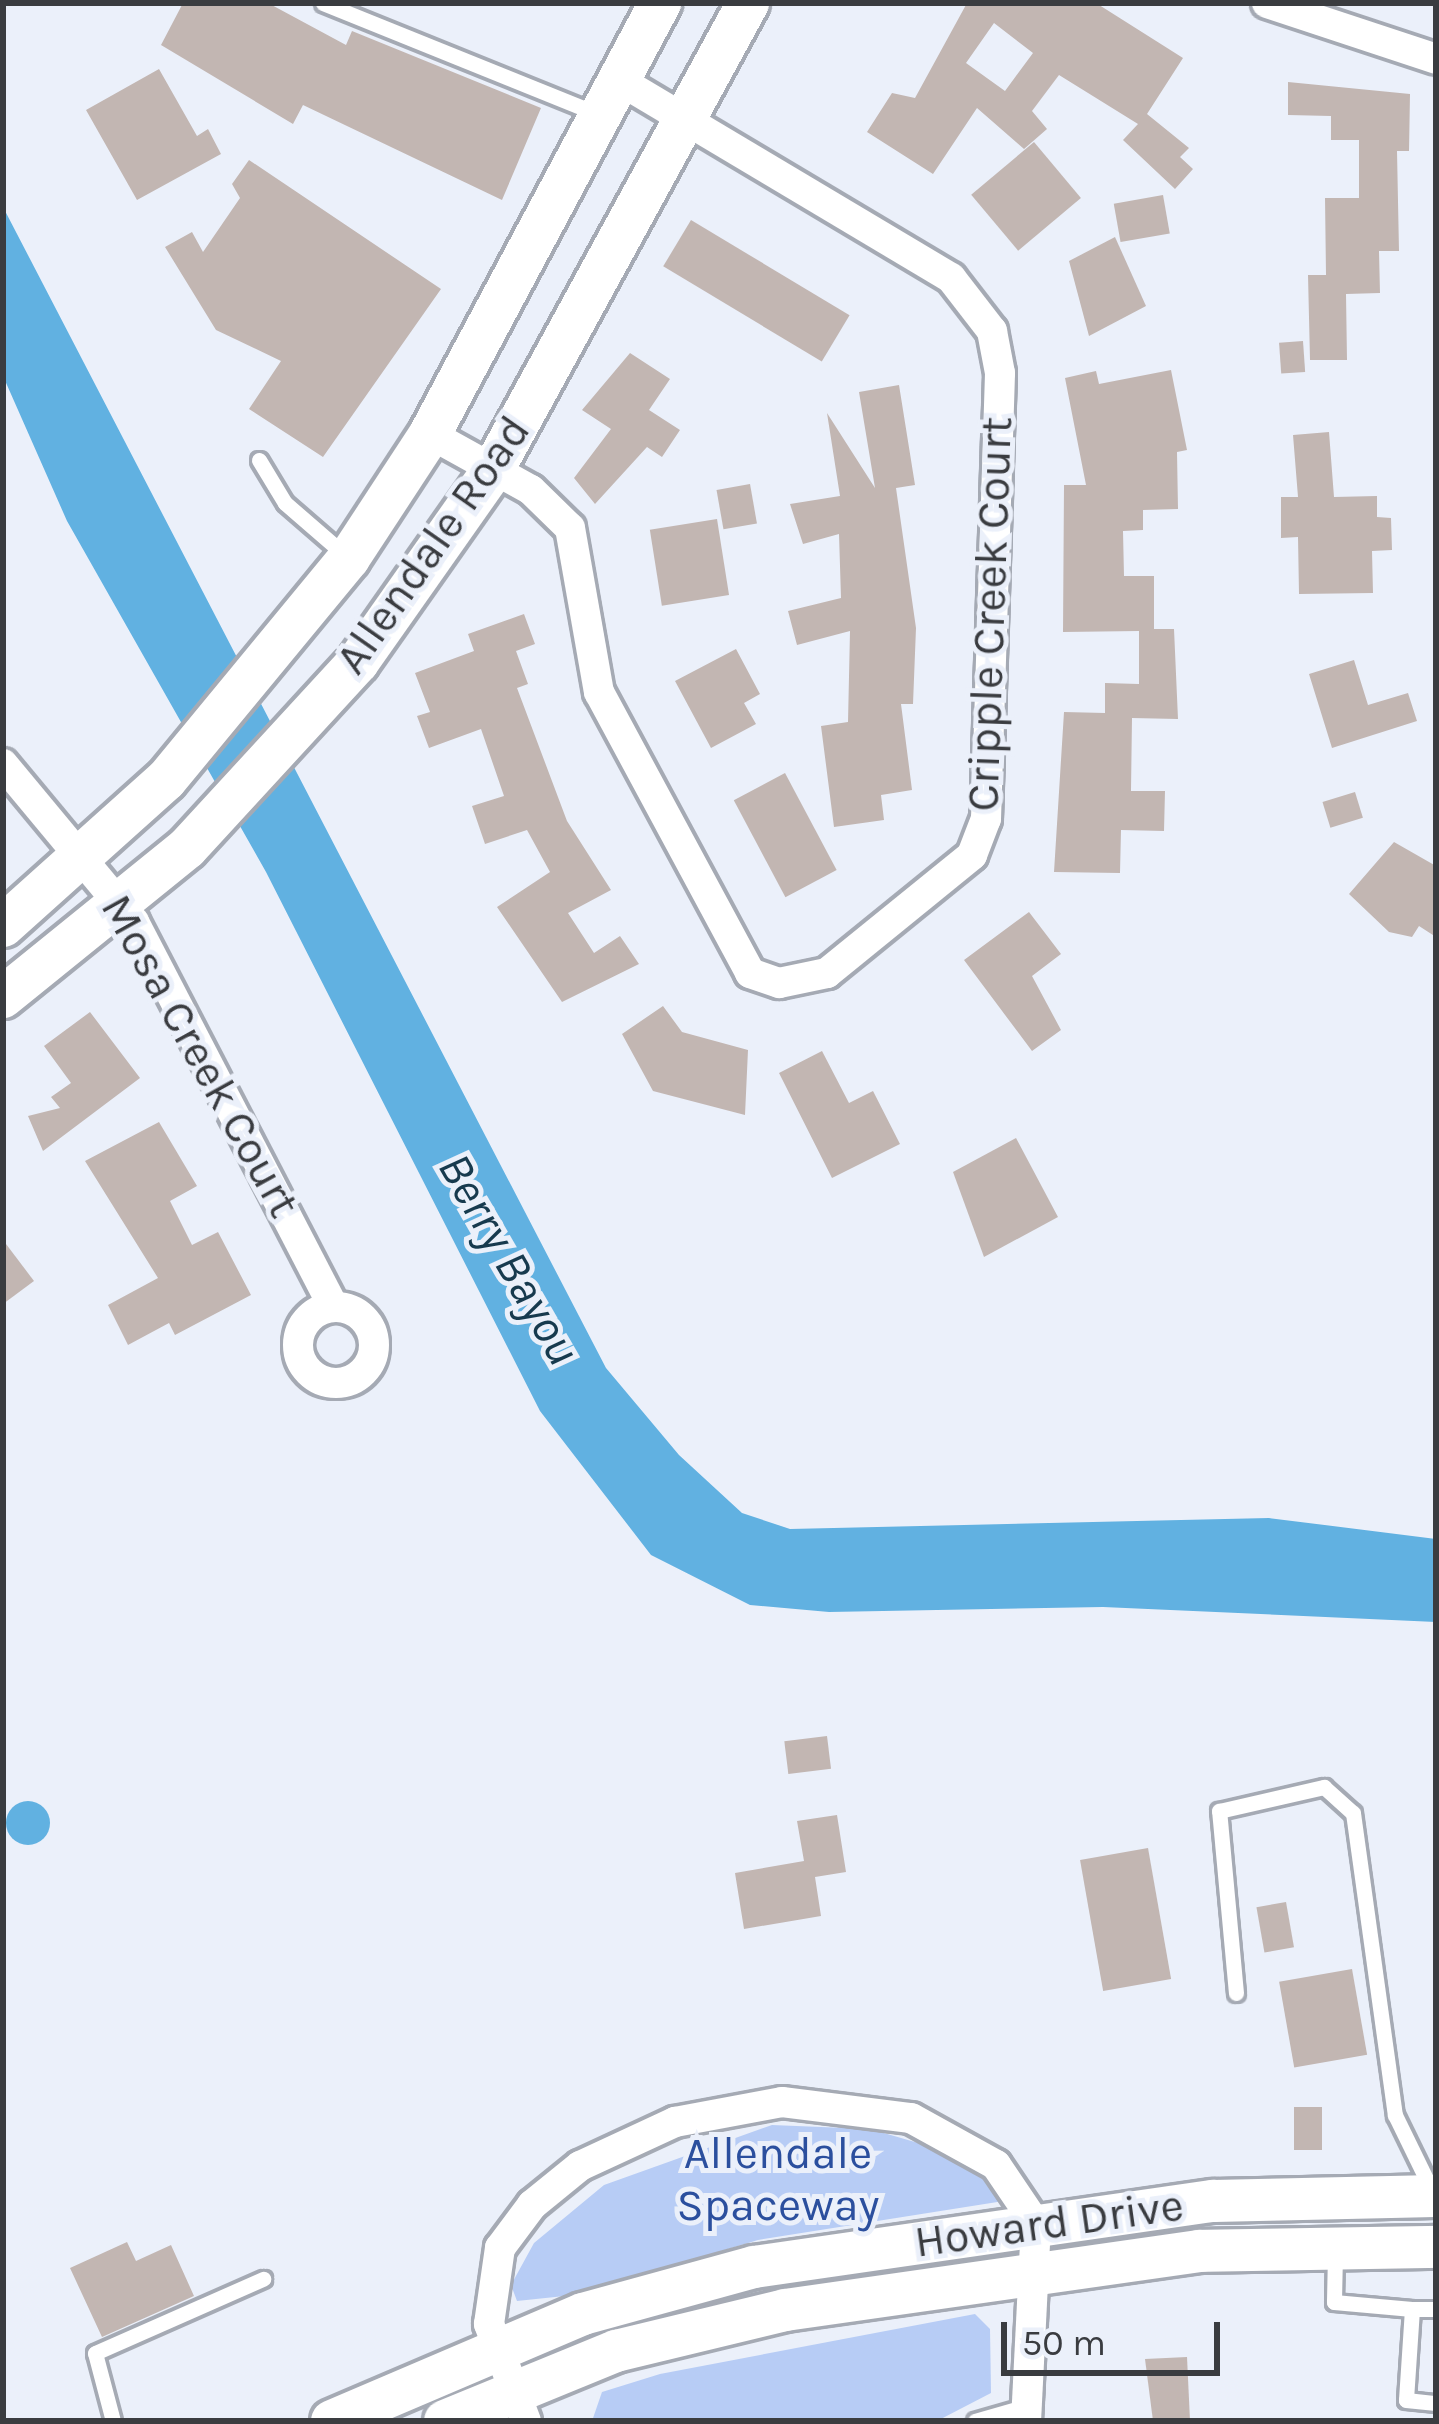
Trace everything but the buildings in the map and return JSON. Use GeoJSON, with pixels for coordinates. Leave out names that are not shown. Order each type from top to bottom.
{"type":"FeatureCollection","features":[{"type":"Feature","properties":{"kind":"main road","name":"Allendale Road"},"geometry":{"type":"LineString","coordinates":[[3,926],[166,780],[300,624],[349,559],[430,434],[660,3]]}},
{"type":"Feature","properties":{"kind":"main road","name":"Allendale Road"},"geometry":{"type":"LineString","coordinates":[[3,997],[188,848],[358,662],[494,470],[691,119],[748,3]]}},
{"type":"Feature","properties":{"kind":"main road","name":"Howard Drive"},"geometry":{"type":"LineString","coordinates":[[332,2421],[491,2349],[667,2286],[1036,2224],[1213,2201],[1435,2196]]}},
{"type":"Feature","properties":{"kind":"main road","name":"Howard Drive"},"geometry":{"type":"LineString","coordinates":[[445,2421],[519,2406],[717,2323],[1032,2276],[1336,2244],[1436,2247]]}},
{"type":"Feature","properties":{"kind":"street"},"geometry":{"type":"LineString","coordinates":[[1267,3],[1436,59]]}},
{"type":"Feature","properties":{"kind":"street","name":"Cripple Creek Court"},"geometry":{"type":"LineString","coordinates":[[430,434],[494,470],[570,528],[598,692],[750,973],[779,983],[826,973],[972,855],[987,798],[1000,374],[992,331],[951,278],[691,119],[612,98]]}},
{"type":"Feature","properties":{"kind":"street","name":"Mosa Creek Court"},"geometry":{"type":"LineString","coordinates":[[3,764],[123,903],[333,1306]]}},
{"type":"Feature","properties":{"kind":"street"},"geometry":{"type":"LineString","coordinates":[[519,2406],[491,2349],[500,2248],[532,2205],[580,2166],[675,2122],[782,2102],[910,2118],[996,2165],[1036,2224],[1026,2413]]}},
{"type":"Feature","properties":{"kind":"lane"},"geometry":{"type":"LineString","coordinates":[[323,3],[612,98]]}},
{"type":"Feature","properties":{"kind":"lane"},"geometry":{"type":"LineString","coordinates":[[260,460],[285,503],[349,559]]}},
{"type":"Feature","properties":{"kind":"lane"},"geometry":{"type":"LineString","coordinates":[[1235,1993],[1219,1811],[1324,1787],[1354,1813],[1395,2115],[1435,2196]]}},
{"type":"Feature","properties":{"kind":"lane"},"geometry":{"type":"LineString","coordinates":[[1336,2244],[1334,2302],[1436,2308]]}},
{"type":"Feature","properties":{"kind":"lane"},"geometry":{"type":"LineString","coordinates":[[113,2421],[95,2353],[263,2279]]}},
{"type":"Feature","properties":{"kind":"lane"},"geometry":{"type":"LineString","coordinates":[[1412,2309],[1406,2400],[1436,2403]]}},
{"type":"Feature","properties":{"kind":"lane"},"geometry":{"type":"LineString","coordinates":[[975,2421],[1026,2413]]}},
{"type":"Feature","properties":{"kind":"green space","name":"Allendale Spaceway"},"geometry":{"type":"Polygon","coordinates":[[[772,2125],[870,2129],[939,2149],[985,2168],[1010,2200],[758,2240],[574,2295],[517,2301],[511,2285],[534,2243],[604,2185],[772,2125]]]}},
{"type":"Feature","properties":{"kind":"green space","name":"Allendale Spaceway"},"geometry":{"type":"Polygon","coordinates":[[[975,2314],[990,2329],[991,2393],[937,2421],[592,2421],[602,2392],[660,2374],[975,2314]]]}},
{"type":"Feature","properties":{"kind":"water","name":"Berry Bayou"},"geometry":{"type":"Polygon","coordinates":[[[3,207],[606,1368],[679,1455],[742,1513],[790,1529],[1269,1518],[1436,1539],[1436,1622],[1103,1607],[829,1612],[750,1605],[651,1555],[540,1411],[266,872],[67,521],[3,376],[3,207]]]}},
{"type":"Feature","properties":{"kind":"water"},"geometry":{"type":"Polygon","coordinates":[[[28,1801],[44,1807],[50,1823],[44,1839],[28,1845],[12,1839],[6,1823],[12,1807],[28,1801]]]}}]}
